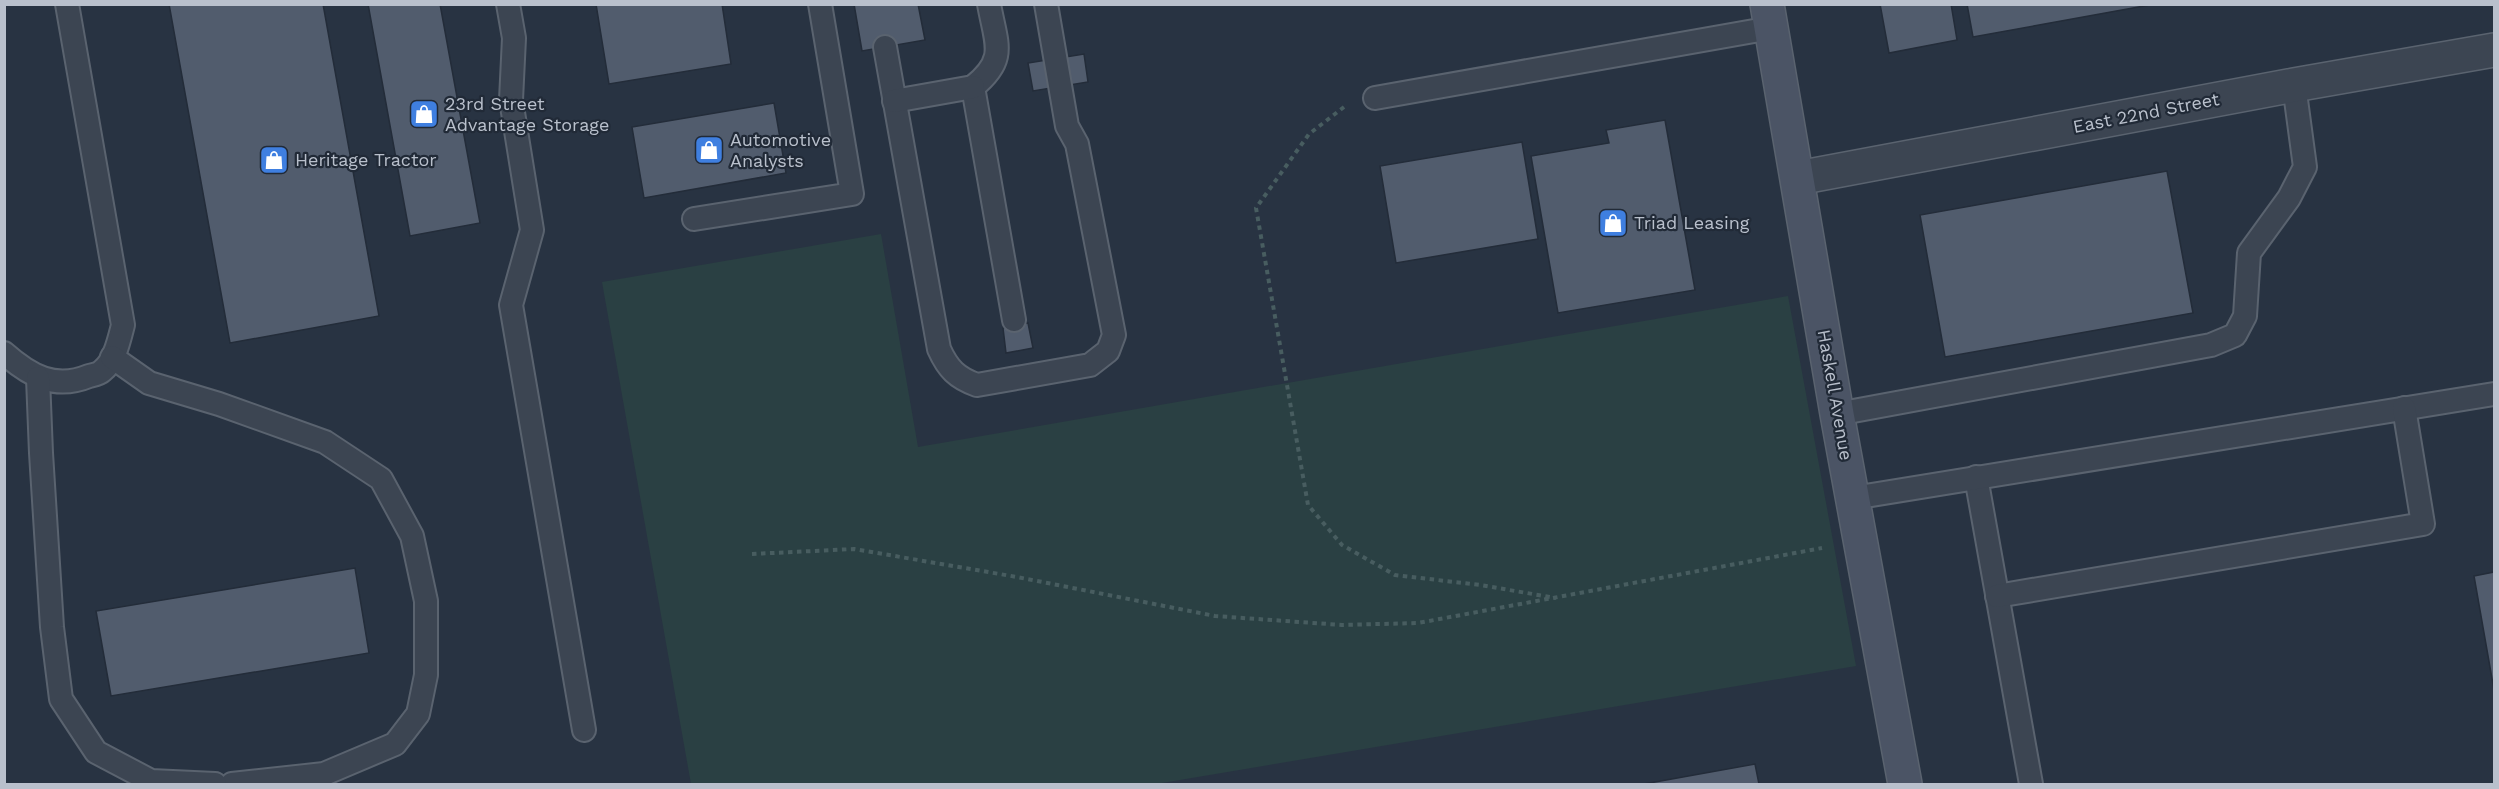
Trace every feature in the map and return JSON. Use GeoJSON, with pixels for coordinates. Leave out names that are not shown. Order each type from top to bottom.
{"type":"FeatureCollection","features":[{"type":"Feature","properties":{"kind":"main road","name":"Haskell Avenue"},"geometry":{"type":"LineString","coordinates":[[1769,16],[1837,414],[1905,784]]}},
{"type":"Feature","properties":{"kind":"street","name":"East 22nd Street"},"geometry":{"type":"LineString","coordinates":[[1798,178],[2494,50]]}},
{"type":"Feature","properties":{"kind":"lane"},"geometry":{"type":"LineString","coordinates":[[4,353],[19,367],[38,378],[72,383],[102,371],[117,349],[123,325],[67,4]]}},
{"type":"Feature","properties":{"kind":"lane"},"geometry":{"type":"LineString","coordinates":[[508,4],[514,38],[511,100],[532,230],[511,305],[584,730]]}},
{"type":"Feature","properties":{"kind":"lane"},"geometry":{"type":"LineString","coordinates":[[694,219],[852,194],[820,4]]}},
{"type":"Feature","properties":{"kind":"lane"},"geometry":{"type":"LineString","coordinates":[[894,101],[973,87],[990,74],[998,53],[989,4]]}},
{"type":"Feature","properties":{"kind":"lane"},"geometry":{"type":"LineString","coordinates":[[885,47],[939,349],[947,366],[961,379],[977,386],[1090,365],[1108,351],[1114,335],[1077,144],[1067,126],[1046,4]]}},
{"type":"Feature","properties":{"kind":"lane"},"geometry":{"type":"LineString","coordinates":[[1375,98],[1769,16]]}},
{"type":"Feature","properties":{"kind":"lane"},"geometry":{"type":"LineString","coordinates":[[1837,414],[2211,345],[2235,334],[2245,316],[2249,253],[2289,198],[2305,167],[2294,85]]}},
{"type":"Feature","properties":{"kind":"lane"},"geometry":{"type":"LineString","coordinates":[[973,87],[1014,320]]}},
{"type":"Feature","properties":{"kind":"lane"},"geometry":{"type":"LineString","coordinates":[[112,357],[149,383],[219,404],[325,442],[381,479],[412,536],[426,601],[426,675],[418,714],[395,744],[324,774],[232,784]]}},
{"type":"Feature","properties":{"kind":"lane"},"geometry":{"type":"LineString","coordinates":[[38,378],[40,453],[52,627],[61,699],[96,752],[151,781],[215,784]]}},
{"type":"Feature","properties":{"kind":"lane"},"geometry":{"type":"LineString","coordinates":[[1853,498],[2494,394]]}},
{"type":"Feature","properties":{"kind":"lane"},"geometry":{"type":"LineString","coordinates":[[1997,596],[2424,524],[2404,408]]}},
{"type":"Feature","properties":{"kind":"lane"},"geometry":{"type":"LineString","coordinates":[[1976,477],[2031,784]]}},
{"type":"Feature","properties":{"kind":"path"},"geometry":{"type":"LineString","coordinates":[[1375,98],[1343,108],[1309,134],[1256,208],[1308,505],[1342,545],[1395,575],[1559,598]]}},
{"type":"Feature","properties":{"kind":"path"},"geometry":{"type":"LineString","coordinates":[[752,554],[854,549],[1017,577],[1215,616],[1342,625],[1418,623],[1861,541]]}},
{"type":"Feature","properties":{"kind":"green space"},"geometry":{"type":"Polygon","coordinates":[[[881,234],[918,447],[1788,296],[1856,666],[1156,784],[691,784],[602,282],[881,234]]]}},
{"type":"Feature","properties":{"kind":"building","name":"Heritage Tractor"},"geometry":{"type":"Polygon","coordinates":[[[169,4],[323,4],[379,316],[230,343],[169,4]]]}},
{"type":"Feature","properties":{"kind":"building","name":"23rd Street Advantage Storage"},"geometry":{"type":"Polygon","coordinates":[[[368,4],[440,4],[480,223],[410,236],[368,4]]]}},
{"type":"Feature","properties":{"kind":"building"},"geometry":{"type":"Polygon","coordinates":[[[596,4],[722,4],[731,64],[609,84],[596,4]]]}},
{"type":"Feature","properties":{"kind":"building"},"geometry":{"type":"Polygon","coordinates":[[[854,4],[918,4],[925,40],[862,51],[854,4]]]}},
{"type":"Feature","properties":{"kind":"building"},"geometry":{"type":"Polygon","coordinates":[[[1880,4],[1951,4],[1957,40],[1889,53],[1880,4]]]}},
{"type":"Feature","properties":{"kind":"building"},"geometry":{"type":"Polygon","coordinates":[[[1967,4],[2155,4],[1973,37],[1967,4]]]}},
{"type":"Feature","properties":{"kind":"building"},"geometry":{"type":"Polygon","coordinates":[[[1084,54],[1088,82],[1033,91],[1028,63],[1084,54]]]}},
{"type":"Feature","properties":{"kind":"building","name":"Automotive Analysts"},"geometry":{"type":"Polygon","coordinates":[[[774,103],[786,173],[644,198],[632,127],[774,103]]]}},
{"type":"Feature","properties":{"kind":"building","name":"Triad Leasing"},"geometry":{"type":"Polygon","coordinates":[[[1665,120],[1695,290],[1558,313],[1531,156],[1609,143],[1606,130],[1665,120]]]}},
{"type":"Feature","properties":{"kind":"building"},"geometry":{"type":"Polygon","coordinates":[[[1522,142],[1538,239],[1396,263],[1380,166],[1522,142]]]}},
{"type":"Feature","properties":{"kind":"building"},"geometry":{"type":"Polygon","coordinates":[[[2167,171],[2193,313],[1945,357],[1920,215],[2167,171]]]}},
{"type":"Feature","properties":{"kind":"building"},"geometry":{"type":"Polygon","coordinates":[[[1028,323],[1033,348],[1006,353],[1003,328],[1028,323]]]}},
{"type":"Feature","properties":{"kind":"building"},"geometry":{"type":"Polygon","coordinates":[[[355,568],[369,653],[111,696],[96,611],[355,568]]]}},
{"type":"Feature","properties":{"kind":"building"},"geometry":{"type":"Polygon","coordinates":[[[2494,572],[2494,690],[2474,576],[2494,572]]]}},
{"type":"Feature","properties":{"kind":"building"},"geometry":{"type":"Polygon","coordinates":[[[1755,764],[1759,784],[1644,784],[1755,764]]]}},
{"type":"Feature","properties":{"kind":"place","name":"23rd Street Advantage Storage"},"geometry":{"type":"Point","coordinates":[424,114]}},
{"type":"Feature","properties":{"kind":"place","name":"Automotive Analysts"},"geometry":{"type":"Point","coordinates":[709,150]}},
{"type":"Feature","properties":{"kind":"place","name":"Heritage Tractor"},"geometry":{"type":"Point","coordinates":[274,160]}},
{"type":"Feature","properties":{"kind":"place","name":"Triad Leasing"},"geometry":{"type":"Point","coordinates":[1613,223]}}]}
